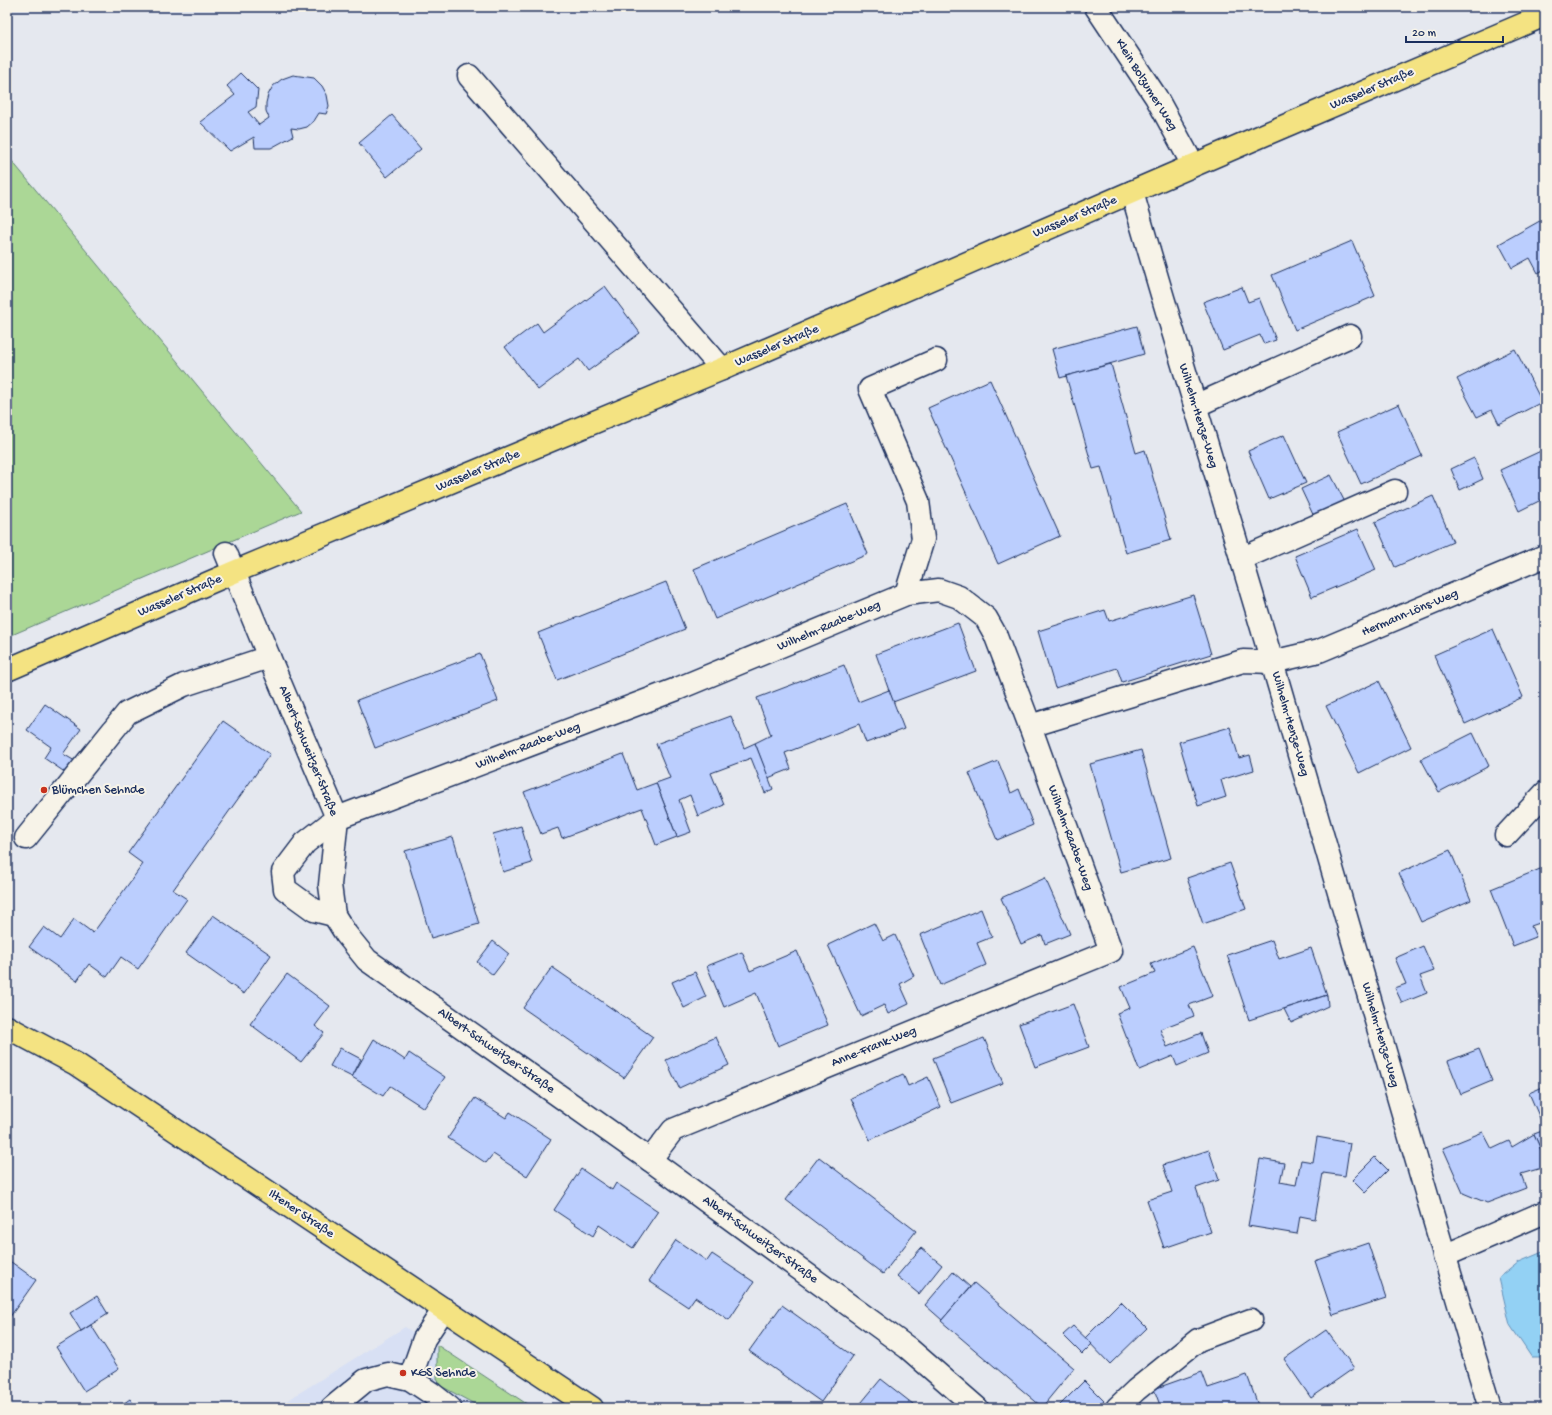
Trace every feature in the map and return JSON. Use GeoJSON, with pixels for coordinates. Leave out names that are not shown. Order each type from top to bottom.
{"type":"FeatureCollection","features":[{"type":"Feature","properties":{"kind":"main road","name":"Wasseler Straße"},"geometry":{"type":"LineString","coordinates":[[7,670],[230,563],[722,369],[1193,165],[1545,15]]}},
{"type":"Feature","properties":{"kind":"main road","name":"Iltener Straße"},"geometry":{"type":"LineString","coordinates":[[7,1027],[76,1064],[592,1408]]}},
{"type":"Feature","properties":{"kind":"street","name":"Klein Bolzumer Weg"},"geometry":{"type":"LineString","coordinates":[[1096,7],[1156,98],[1193,165]]}},
{"type":"Feature","properties":{"kind":"street"},"geometry":{"type":"LineString","coordinates":[[469,76],[722,369]]}},
{"type":"Feature","properties":{"kind":"street","name":"Wilhelm-Henze-Weg"},"geometry":{"type":"LineString","coordinates":[[1132,192],[1272,662],[1444,1256],[1490,1408]]}},
{"type":"Feature","properties":{"kind":"street"},"geometry":{"type":"LineString","coordinates":[[1195,406],[1350,336]]}},
{"type":"Feature","properties":{"kind":"street"},"geometry":{"type":"LineString","coordinates":[[906,594],[923,539],[918,501],[870,389],[936,360]]}},
{"type":"Feature","properties":{"kind":"street"},"geometry":{"type":"LineString","coordinates":[[1241,558],[1395,491]]}},
{"type":"Feature","properties":{"kind":"street","name":"Hermann-Löns-Weg"},"geometry":{"type":"LineString","coordinates":[[1272,662],[1319,651],[1545,556]]}},
{"type":"Feature","properties":{"kind":"street","name":"Albert-Schweitzer-Straße"},"geometry":{"type":"LineString","coordinates":[[230,563],[337,818],[330,885],[334,915],[346,934],[367,960],[650,1160],[908,1348],[977,1408]]}},
{"type":"Feature","properties":{"kind":"street","name":"Wilhelm-Raabe-Weg"},"geometry":{"type":"LineString","coordinates":[[334,915],[314,910],[285,889],[283,872],[305,843],[337,818],[677,689],[906,594],[939,590],[959,597],[986,618],[995,634],[1030,726],[1111,951]]}},
{"type":"Feature","properties":{"kind":"street"},"geometry":{"type":"LineString","coordinates":[[26,838],[128,713],[184,684],[269,658]]}},
{"type":"Feature","properties":{"kind":"street","name":"Wilhelm-Henze-Weg"},"geometry":{"type":"LineString","coordinates":[[1030,726],[1243,661],[1272,662]]}},
{"type":"Feature","properties":{"kind":"street"},"geometry":{"type":"LineString","coordinates":[[1506,835],[1545,793]]}},
{"type":"Feature","properties":{"kind":"street","name":"Anne-Frank-Weg"},"geometry":{"type":"LineString","coordinates":[[650,1160],[673,1130],[1111,951]]}},
{"type":"Feature","properties":{"kind":"street"},"geometry":{"type":"LineString","coordinates":[[1444,1256],[1545,1212]]}},
{"type":"Feature","properties":{"kind":"street"},"geometry":{"type":"LineString","coordinates":[[410,1379],[424,1339],[444,1309]]}},
{"type":"Feature","properties":{"kind":"street"},"geometry":{"type":"LineString","coordinates":[[1117,1408],[1136,1390],[1198,1340],[1251,1320]]}},
{"type":"Feature","properties":{"kind":"street"},"geometry":{"type":"LineString","coordinates":[[332,1408],[366,1380],[388,1374],[410,1379],[450,1408]]}},
{"type":"Feature","properties":{"kind":"shaded area","name":"KGS Sehnde"},"geometry":{"type":"Polygon","coordinates":[[[405,1327],[528,1408],[275,1408],[405,1327]]]}},
{"type":"Feature","properties":{"kind":"green space"},"geometry":{"type":"Polygon","coordinates":[[[7,155],[301,511],[7,637],[7,155]]]}},
{"type":"Feature","properties":{"kind":"green space"},"geometry":{"type":"Polygon","coordinates":[[[437,1345],[533,1408],[482,1408],[441,1386],[437,1379],[437,1345]]]}},
{"type":"Feature","properties":{"kind":"water"},"geometry":{"type":"Polygon","coordinates":[[[1545,1251],[1545,1358],[1532,1358],[1510,1325],[1499,1278],[1519,1262],[1545,1251]]]}},
{"type":"Feature","properties":{"kind":"building"},"geometry":{"type":"Polygon","coordinates":[[[241,73],[258,90],[256,107],[248,112],[259,125],[269,118],[266,111],[266,103],[273,86],[282,79],[293,75],[314,78],[322,86],[327,95],[329,106],[326,114],[319,113],[314,121],[307,127],[299,129],[291,128],[293,136],[271,148],[255,148],[254,137],[230,151],[200,122],[235,95],[227,86],[241,73]]]}},
{"type":"Feature","properties":{"kind":"building"},"geometry":{"type":"Polygon","coordinates":[[[392,115],[421,149],[387,177],[359,143],[392,115]]]}},
{"type":"Feature","properties":{"kind":"building"},"geometry":{"type":"Polygon","coordinates":[[[1545,218],[1545,269],[1538,273],[1530,258],[1512,268],[1499,244],[1545,218]]]}},
{"type":"Feature","properties":{"kind":"building"},"geometry":{"type":"Polygon","coordinates":[[[1352,241],[1375,296],[1295,330],[1272,275],[1352,241]]]}},
{"type":"Feature","properties":{"kind":"building"},"geometry":{"type":"Polygon","coordinates":[[[605,286],[640,333],[588,371],[579,359],[538,390],[505,347],[537,323],[543,332],[605,286]]]}},
{"type":"Feature","properties":{"kind":"building"},"geometry":{"type":"Polygon","coordinates":[[[1242,287],[1248,302],[1259,298],[1276,340],[1264,344],[1260,335],[1223,350],[1203,302],[1242,287]]]}},
{"type":"Feature","properties":{"kind":"building"},"geometry":{"type":"Polygon","coordinates":[[[1137,326],[1144,354],[1060,378],[1052,349],[1137,326]]]}},
{"type":"Feature","properties":{"kind":"building"},"geometry":{"type":"Polygon","coordinates":[[[1515,349],[1542,402],[1499,424],[1492,410],[1477,417],[1457,379],[1515,349]]]}},
{"type":"Feature","properties":{"kind":"building"},"geometry":{"type":"Polygon","coordinates":[[[1111,364],[1136,453],[1145,450],[1171,540],[1126,553],[1101,467],[1093,469],[1066,376],[1111,364]]]}},
{"type":"Feature","properties":{"kind":"building"},"geometry":{"type":"Polygon","coordinates":[[[990,380],[1060,536],[998,564],[928,408],[990,380]]]}},
{"type":"Feature","properties":{"kind":"building"},"geometry":{"type":"Polygon","coordinates":[[[1399,404],[1422,456],[1361,484],[1337,432],[1399,404]]]}},
{"type":"Feature","properties":{"kind":"building"},"geometry":{"type":"Polygon","coordinates":[[[1284,435],[1306,483],[1269,499],[1248,451],[1284,435]]]}},
{"type":"Feature","properties":{"kind":"building"},"geometry":{"type":"Polygon","coordinates":[[[1545,449],[1545,498],[1519,511],[1500,470],[1545,449]]]}},
{"type":"Feature","properties":{"kind":"building"},"geometry":{"type":"Polygon","coordinates":[[[1474,458],[1483,479],[1460,490],[1451,469],[1474,458]]]}},
{"type":"Feature","properties":{"kind":"building"},"geometry":{"type":"Polygon","coordinates":[[[1331,475],[1347,506],[1316,521],[1301,489],[1331,475]]]}},
{"type":"Feature","properties":{"kind":"building"},"geometry":{"type":"Polygon","coordinates":[[[1433,496],[1453,542],[1395,567],[1375,522],[1433,496]]]}},
{"type":"Feature","properties":{"kind":"building"},"geometry":{"type":"Polygon","coordinates":[[[847,504],[868,554],[715,619],[694,569],[847,504]]]}},
{"type":"Feature","properties":{"kind":"building"},"geometry":{"type":"Polygon","coordinates":[[[1358,529],[1376,570],[1312,597],[1295,556],[1358,529]]]}},
{"type":"Feature","properties":{"kind":"building"},"geometry":{"type":"Polygon","coordinates":[[[666,582],[685,629],[557,680],[538,633],[666,582]]]}},
{"type":"Feature","properties":{"kind":"building"},"geometry":{"type":"Polygon","coordinates":[[[1193,595],[1211,654],[1122,682],[1117,668],[1055,688],[1038,631],[1105,610],[1109,621],[1193,595]]]}},
{"type":"Feature","properties":{"kind":"building"},"geometry":{"type":"Polygon","coordinates":[[[958,623],[976,671],[893,702],[876,654],[958,623]]]}},
{"type":"Feature","properties":{"kind":"building"},"geometry":{"type":"Polygon","coordinates":[[[1493,629],[1523,697],[1465,724],[1434,655],[1493,629]]]}},
{"type":"Feature","properties":{"kind":"building"},"geometry":{"type":"Polygon","coordinates":[[[480,654],[498,701],[375,748],[357,700],[480,654]]]}},
{"type":"Feature","properties":{"kind":"building"},"geometry":{"type":"Polygon","coordinates":[[[844,665],[858,702],[889,690],[904,729],[866,743],[859,724],[785,753],[791,769],[768,778],[755,743],[771,735],[757,698],[844,665]]]}},
{"type":"Feature","properties":{"kind":"building"},"geometry":{"type":"Polygon","coordinates":[[[1379,681],[1411,747],[1359,773],[1326,706],[1379,681]]]}},
{"type":"Feature","properties":{"kind":"building"},"geometry":{"type":"Polygon","coordinates":[[[45,704],[81,729],[63,754],[75,761],[66,773],[44,758],[51,747],[27,730],[45,704]]]}},
{"type":"Feature","properties":{"kind":"building"},"geometry":{"type":"Polygon","coordinates":[[[731,716],[744,748],[755,743],[773,789],[765,793],[751,758],[711,773],[724,805],[698,816],[690,795],[679,800],[691,832],[677,837],[656,783],[670,778],[656,744],[731,716]]]}},
{"type":"Feature","properties":{"kind":"building"},"geometry":{"type":"Polygon","coordinates":[[[223,721],[270,754],[173,890],[187,899],[138,969],[121,957],[107,977],[89,964],[77,981],[29,947],[44,927],[60,939],[74,919],[93,933],[143,864],[128,853],[223,721]]]}},
{"type":"Feature","properties":{"kind":"building"},"geometry":{"type":"Polygon","coordinates":[[[1230,727],[1239,758],[1250,755],[1254,770],[1221,780],[1226,797],[1198,806],[1179,742],[1230,727]]]}},
{"type":"Feature","properties":{"kind":"building"},"geometry":{"type":"Polygon","coordinates":[[[1473,733],[1489,766],[1439,792],[1421,759],[1473,733]]]}},
{"type":"Feature","properties":{"kind":"building"},"geometry":{"type":"Polygon","coordinates":[[[1141,750],[1171,858],[1121,872],[1090,764],[1141,750]]]}},
{"type":"Feature","properties":{"kind":"building"},"geometry":{"type":"Polygon","coordinates":[[[623,754],[637,790],[656,783],[677,837],[656,845],[642,808],[562,838],[558,828],[541,834],[524,792],[623,754]]]}},
{"type":"Feature","properties":{"kind":"building"},"geometry":{"type":"Polygon","coordinates":[[[998,761],[1011,793],[1019,789],[1033,825],[997,840],[969,773],[998,761]]]}},
{"type":"Feature","properties":{"kind":"building"},"geometry":{"type":"Polygon","coordinates":[[[521,826],[532,863],[503,872],[493,834],[521,826]]]}},
{"type":"Feature","properties":{"kind":"building"},"geometry":{"type":"Polygon","coordinates":[[[453,837],[479,924],[431,938],[405,851],[453,837]]]}},
{"type":"Feature","properties":{"kind":"building"},"geometry":{"type":"Polygon","coordinates":[[[1450,850],[1471,900],[1421,922],[1399,873],[1450,850]]]}},
{"type":"Feature","properties":{"kind":"building"},"geometry":{"type":"Polygon","coordinates":[[[1230,863],[1246,909],[1203,924],[1187,878],[1230,863]]]}},
{"type":"Feature","properties":{"kind":"building"},"geometry":{"type":"Polygon","coordinates":[[[1545,867],[1545,921],[1531,926],[1536,937],[1513,946],[1491,889],[1545,867]]]}},
{"type":"Feature","properties":{"kind":"building"},"geometry":{"type":"Polygon","coordinates":[[[1045,878],[1070,934],[1045,944],[1042,935],[1021,944],[1001,898],[1045,878]]]}},
{"type":"Feature","properties":{"kind":"building"},"geometry":{"type":"Polygon","coordinates":[[[981,909],[992,937],[977,943],[986,965],[940,985],[920,935],[981,909]]]}},
{"type":"Feature","properties":{"kind":"building"},"geometry":{"type":"Polygon","coordinates":[[[213,915],[271,955],[244,994],[186,953],[213,915]]]}},
{"type":"Feature","properties":{"kind":"building"},"geometry":{"type":"Polygon","coordinates":[[[874,923],[883,941],[895,935],[914,976],[900,984],[909,1004],[888,1014],[884,1005],[861,1016],[828,945],[874,923]]]}},
{"type":"Feature","properties":{"kind":"building"},"geometry":{"type":"Polygon","coordinates":[[[1272,940],[1279,959],[1311,948],[1327,995],[1249,1020],[1227,955],[1272,940]]]}},
{"type":"Feature","properties":{"kind":"building"},"geometry":{"type":"Polygon","coordinates":[[[493,941],[509,954],[493,975],[477,962],[493,941]]]}},
{"type":"Feature","properties":{"kind":"building"},"geometry":{"type":"Polygon","coordinates":[[[1423,946],[1434,971],[1420,976],[1427,993],[1402,1003],[1395,988],[1406,984],[1395,958],[1423,946]]]}},
{"type":"Feature","properties":{"kind":"building"},"geometry":{"type":"Polygon","coordinates":[[[1193,947],[1213,996],[1189,1005],[1194,1016],[1160,1029],[1167,1047],[1201,1033],[1208,1053],[1177,1066],[1173,1056],[1139,1070],[1117,1013],[1130,1008],[1121,987],[1155,973],[1151,964],[1193,947]]]}},
{"type":"Feature","properties":{"kind":"building"},"geometry":{"type":"Polygon","coordinates":[[[797,951],[828,1025],[778,1046],[756,993],[724,1007],[707,966],[742,952],[750,971],[797,951]]]}},
{"type":"Feature","properties":{"kind":"building"},"geometry":{"type":"Polygon","coordinates":[[[552,967],[653,1037],[624,1078],[523,1008],[552,967]]]}},
{"type":"Feature","properties":{"kind":"building"},"geometry":{"type":"Polygon","coordinates":[[[695,972],[706,997],[684,1008],[672,982],[695,972]]]}},
{"type":"Feature","properties":{"kind":"building"},"geometry":{"type":"Polygon","coordinates":[[[287,974],[330,1006],[315,1026],[324,1033],[301,1062],[250,1024],[287,974]]]}},
{"type":"Feature","properties":{"kind":"building"},"geometry":{"type":"Polygon","coordinates":[[[1327,995],[1328,1006],[1291,1023],[1284,1009],[1327,995]]]}},
{"type":"Feature","properties":{"kind":"building"},"geometry":{"type":"Polygon","coordinates":[[[1073,1004],[1089,1047],[1035,1067],[1019,1024],[1073,1004]]]}},
{"type":"Feature","properties":{"kind":"building"},"geometry":{"type":"Polygon","coordinates":[[[716,1037],[729,1065],[679,1088],[666,1060],[716,1037]]]}},
{"type":"Feature","properties":{"kind":"building"},"geometry":{"type":"Polygon","coordinates":[[[984,1038],[1003,1083],[951,1103],[933,1058],[984,1038]]]}},
{"type":"Feature","properties":{"kind":"building"},"geometry":{"type":"Polygon","coordinates":[[[374,1039],[405,1060],[409,1053],[445,1077],[424,1108],[390,1086],[383,1096],[352,1077],[374,1039]]]}},
{"type":"Feature","properties":{"kind":"building"},"geometry":{"type":"Polygon","coordinates":[[[340,1048],[361,1059],[352,1077],[330,1066],[340,1048]]]}},
{"type":"Feature","properties":{"kind":"building"},"geometry":{"type":"Polygon","coordinates":[[[1479,1049],[1492,1081],[1461,1094],[1448,1061],[1479,1049]]]}},
{"type":"Feature","properties":{"kind":"building"},"geometry":{"type":"Polygon","coordinates":[[[903,1074],[908,1086],[928,1077],[941,1107],[870,1140],[851,1098],[903,1074]]]}},
{"type":"Feature","properties":{"kind":"building"},"geometry":{"type":"Polygon","coordinates":[[[1545,1086],[1545,1130],[1529,1093],[1545,1086]]]}},
{"type":"Feature","properties":{"kind":"building"},"geometry":{"type":"Polygon","coordinates":[[[475,1098],[506,1118],[510,1112],[551,1139],[527,1176],[493,1154],[486,1163],[448,1138],[475,1098]]]}},
{"type":"Feature","properties":{"kind":"building"},"geometry":{"type":"Polygon","coordinates":[[[1545,1130],[1545,1159],[1534,1134],[1545,1130]]]}},
{"type":"Feature","properties":{"kind":"building"},"geometry":{"type":"Polygon","coordinates":[[[1483,1132],[1492,1149],[1509,1141],[1512,1147],[1534,1134],[1545,1159],[1545,1167],[1521,1174],[1526,1188],[1487,1203],[1463,1193],[1443,1148],[1483,1132]]]}},
{"type":"Feature","properties":{"kind":"building"},"geometry":{"type":"Polygon","coordinates":[[[1317,1137],[1350,1143],[1345,1176],[1323,1173],[1315,1219],[1300,1216],[1297,1234],[1248,1226],[1260,1159],[1284,1163],[1280,1182],[1296,1185],[1301,1160],[1313,1162],[1317,1137]]]}},
{"type":"Feature","properties":{"kind":"building"},"geometry":{"type":"Polygon","coordinates":[[[1209,1150],[1219,1180],[1196,1188],[1211,1232],[1164,1248],[1147,1200],[1172,1192],[1163,1165],[1209,1150]]]}},
{"type":"Feature","properties":{"kind":"building"},"geometry":{"type":"Polygon","coordinates":[[[819,1157],[916,1231],[883,1274],[786,1200],[819,1157]]]}},
{"type":"Feature","properties":{"kind":"building"},"geometry":{"type":"Polygon","coordinates":[[[1375,1157],[1388,1170],[1365,1193],[1352,1180],[1375,1157]]]}},
{"type":"Feature","properties":{"kind":"building"},"geometry":{"type":"Polygon","coordinates":[[[581,1169],[612,1190],[616,1183],[658,1211],[633,1248],[599,1225],[593,1236],[554,1210],[581,1169]]]}},
{"type":"Feature","properties":{"kind":"building"},"geometry":{"type":"Polygon","coordinates":[[[676,1240],[707,1261],[712,1254],[754,1282],[729,1320],[695,1297],[688,1307],[649,1281],[676,1240]]]}},
{"type":"Feature","properties":{"kind":"building"},"geometry":{"type":"Polygon","coordinates":[[[1368,1243],[1386,1298],[1333,1315],[1315,1261],[1368,1243]]]}},
{"type":"Feature","properties":{"kind":"building"},"geometry":{"type":"Polygon","coordinates":[[[921,1248],[942,1265],[919,1294],[897,1276],[921,1248]]]}},
{"type":"Feature","properties":{"kind":"building"},"geometry":{"type":"Polygon","coordinates":[[[7,1259],[36,1280],[7,1321],[7,1259]]]}},
{"type":"Feature","properties":{"kind":"building"},"geometry":{"type":"Polygon","coordinates":[[[953,1272],[970,1287],[942,1320],[925,1305],[953,1272]]]}},
{"type":"Feature","properties":{"kind":"building"},"geometry":{"type":"Polygon","coordinates":[[[974,1283],[1074,1368],[1042,1407],[941,1321],[974,1283]]]}},
{"type":"Feature","properties":{"kind":"building"},"geometry":{"type":"Polygon","coordinates":[[[97,1296],[108,1314],[81,1331],[70,1313],[97,1296]]]}},
{"type":"Feature","properties":{"kind":"building"},"geometry":{"type":"Polygon","coordinates":[[[1121,1302],[1147,1328],[1110,1364],[1085,1338],[1121,1302]]]}},
{"type":"Feature","properties":{"kind":"building"},"geometry":{"type":"Polygon","coordinates":[[[782,1305],[853,1356],[821,1402],[749,1351],[782,1305]]]}},
{"type":"Feature","properties":{"kind":"building"},"geometry":{"type":"Polygon","coordinates":[[[91,1325],[119,1369],[84,1391],[56,1347],[91,1325]]]}},
{"type":"Feature","properties":{"kind":"building"},"geometry":{"type":"Polygon","coordinates":[[[1073,1326],[1092,1344],[1082,1354],[1063,1335],[1073,1326]]]}},
{"type":"Feature","properties":{"kind":"building"},"geometry":{"type":"Polygon","coordinates":[[[1326,1330],[1354,1368],[1311,1398],[1284,1359],[1326,1330]]]}},
{"type":"Feature","properties":{"kind":"building"},"geometry":{"type":"Polygon","coordinates":[[[1202,1372],[1208,1388],[1247,1375],[1259,1408],[1172,1408],[1171,1406],[1161,1408],[1154,1389],[1202,1372]]]}},
{"type":"Feature","properties":{"kind":"building"},"geometry":{"type":"Polygon","coordinates":[[[881,1379],[918,1408],[857,1408],[881,1379]]]}},
{"type":"Feature","properties":{"kind":"building"},"geometry":{"type":"Polygon","coordinates":[[[1084,1381],[1104,1401],[1097,1408],[1057,1408],[1084,1381]]]}},
{"type":"Feature","properties":{"kind":"building"},"geometry":{"type":"Polygon","coordinates":[[[130,1399],[136,1408],[117,1408],[130,1399]]]}},
{"type":"Feature","properties":{"kind":"place","name":"Blümchen Sehnde"},"geometry":{"type":"Point","coordinates":[44,790]}},
{"type":"Feature","properties":{"kind":"place","name":"KGS Sehnde"},"geometry":{"type":"Point","coordinates":[403,1373]}}]}
